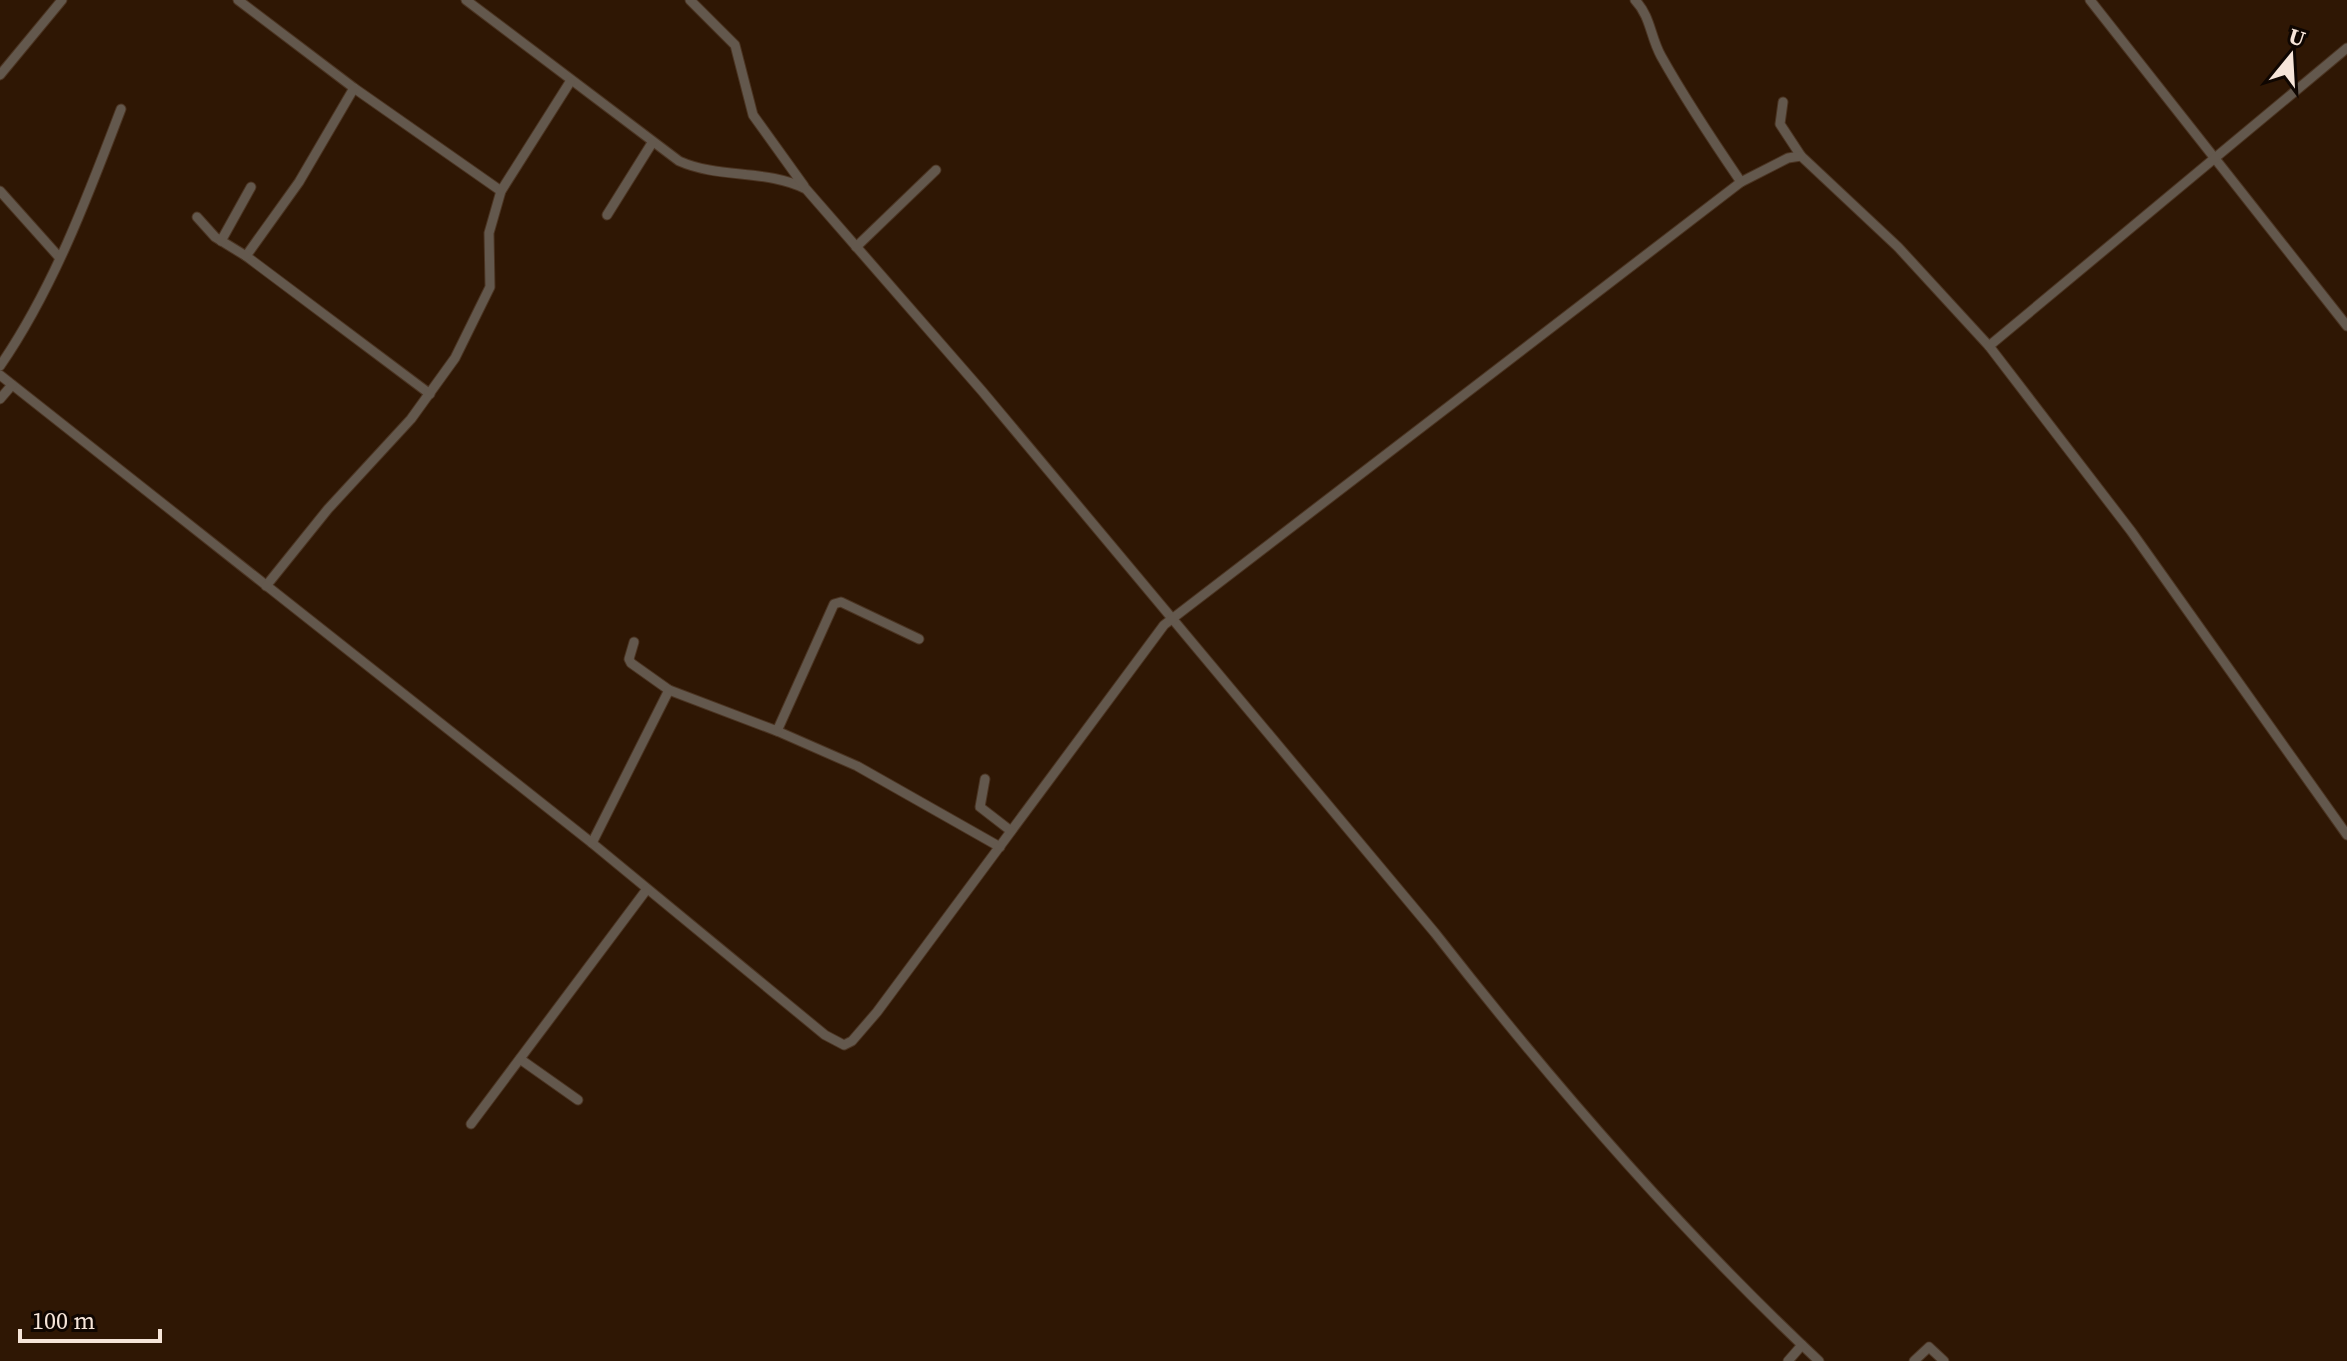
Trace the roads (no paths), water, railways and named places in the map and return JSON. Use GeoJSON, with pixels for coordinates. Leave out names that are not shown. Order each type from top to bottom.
{"type":"FeatureCollection","features":[{"type":"Feature","properties":{"kind":"street"},"geometry":{"type":"LineString","coordinates":[[0,75],[62,0]]}},
{"type":"Feature","properties":{"kind":"street"},"geometry":{"type":"LineString","coordinates":[[238,0],[354,88],[501,191]]}},
{"type":"Feature","properties":{"kind":"street"},"geometry":{"type":"LineString","coordinates":[[466,0],[652,143],[692,166],[806,189]]}},
{"type":"Feature","properties":{"kind":"street"},"geometry":{"type":"LineString","coordinates":[[690,0],[735,45],[753,115],[806,189],[982,391],[1435,933],[1495,1011],[1684,1228],[1819,1361]]}},
{"type":"Feature","properties":{"kind":"street"},"geometry":{"type":"LineString","coordinates":[[1635,0],[1647,17],[1656,48],[1678,87],[1741,182]]}},
{"type":"Feature","properties":{"kind":"street"},"geometry":{"type":"LineString","coordinates":[[2090,0],[2347,326]]}},
{"type":"Feature","properties":{"kind":"street"},"geometry":{"type":"LineString","coordinates":[[1989,346],[2347,48]]}},
{"type":"Feature","properties":{"kind":"street"},"geometry":{"type":"LineString","coordinates":[[266,586],[328,509],[430,394],[455,358],[490,287],[489,233],[501,191],[570,82]]}},
{"type":"Feature","properties":{"kind":"street"},"geometry":{"type":"LineString","coordinates":[[246,256],[299,182],[354,88]]}},
{"type":"Feature","properties":{"kind":"street"},"geometry":{"type":"LineString","coordinates":[[1783,102],[1780,124],[1801,156],[1898,247],[1989,346],[2131,531],[2199,632],[2347,835]]}},
{"type":"Feature","properties":{"kind":"street"},"geometry":{"type":"LineString","coordinates":[[0,366],[59,257],[96,176],[121,109]]}},
{"type":"Feature","properties":{"kind":"street"},"geometry":{"type":"LineString","coordinates":[[607,215],[652,143]]}},
{"type":"Feature","properties":{"kind":"street"},"geometry":{"type":"LineString","coordinates":[[0,375],[592,843],[835,1043],[844,1045],[852,1041],[877,1012],[1172,618],[1741,182],[1788,158],[1801,156]]}},
{"type":"Feature","properties":{"kind":"street"},"geometry":{"type":"LineString","coordinates":[[856,247],[936,170]]}},
{"type":"Feature","properties":{"kind":"street"},"geometry":{"type":"LineString","coordinates":[[221,241],[251,187]]}},
{"type":"Feature","properties":{"kind":"street"},"geometry":{"type":"LineString","coordinates":[[0,191],[59,257]]}},
{"type":"Feature","properties":{"kind":"street"},"geometry":{"type":"LineString","coordinates":[[197,217],[221,241],[246,256],[430,394]]}},
{"type":"Feature","properties":{"kind":"street"},"geometry":{"type":"LineString","coordinates":[[0,399],[12,385]]}},
{"type":"Feature","properties":{"kind":"street"},"geometry":{"type":"LineString","coordinates":[[777,731],[834,604],[841,602],[919,639]]}},
{"type":"Feature","properties":{"kind":"street"},"geometry":{"type":"LineString","coordinates":[[634,642],[629,659],[631,663],[669,690],[777,731],[857,766],[1000,847]]}},
{"type":"Feature","properties":{"kind":"street"},"geometry":{"type":"LineString","coordinates":[[592,843],[669,690]]}},
{"type":"Feature","properties":{"kind":"street"},"geometry":{"type":"LineString","coordinates":[[985,779],[980,807],[1011,831]]}},
{"type":"Feature","properties":{"kind":"street"},"geometry":{"type":"LineString","coordinates":[[471,1124],[647,889]]}},
{"type":"Feature","properties":{"kind":"street"},"geometry":{"type":"LineString","coordinates":[[520,1059],[578,1100]]}},
{"type":"Feature","properties":{"kind":"street"},"geometry":{"type":"LineString","coordinates":[[1788,1361],[1802,1345]]}},
{"type":"Feature","properties":{"kind":"street"},"geometry":{"type":"LineString","coordinates":[[1914,1361],[1929,1347],[1944,1361]]}}]}
